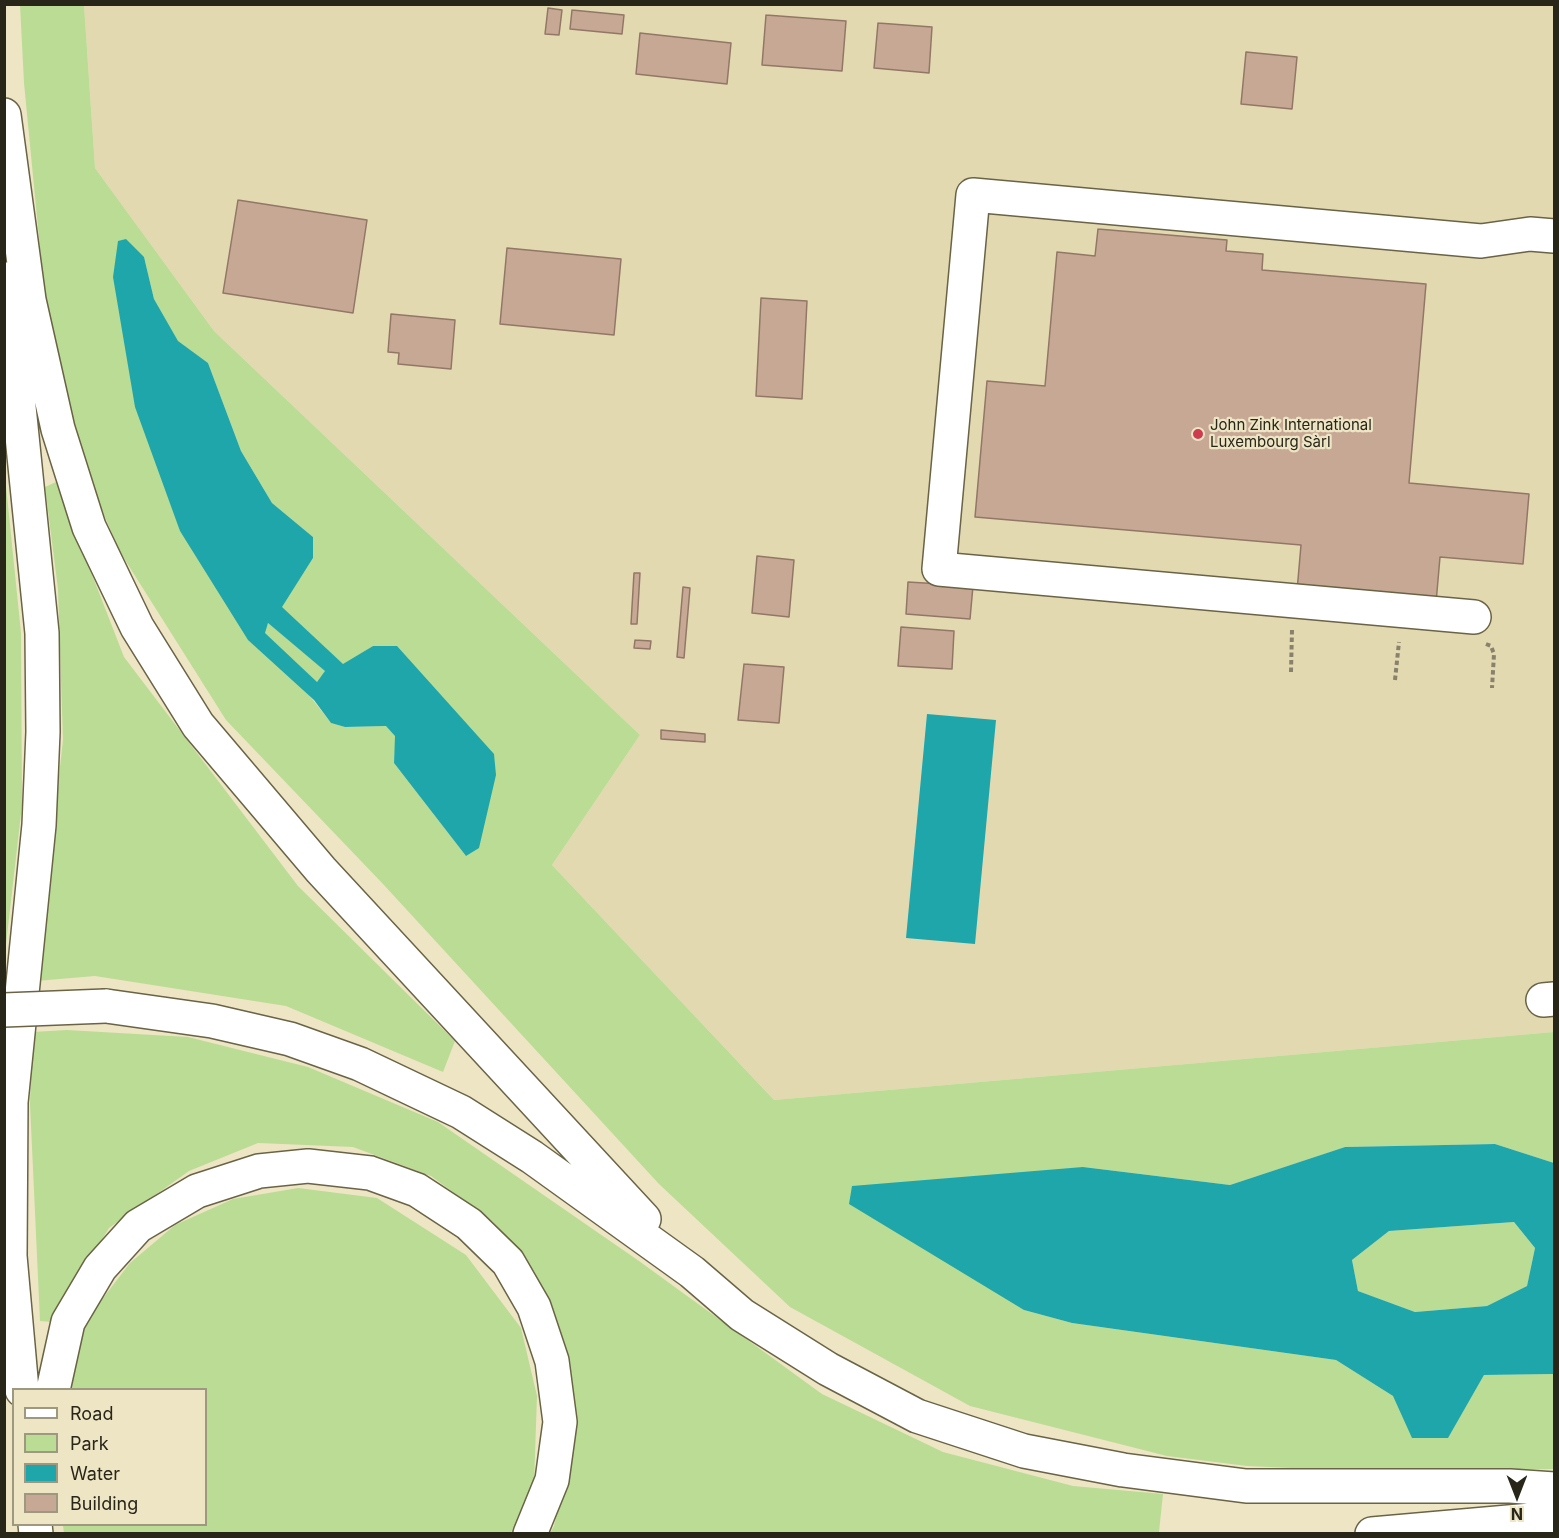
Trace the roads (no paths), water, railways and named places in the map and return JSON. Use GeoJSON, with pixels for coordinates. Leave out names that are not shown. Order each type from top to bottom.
{"type":"FeatureCollection","features":[{"type":"Feature","properties":{"kind":"main road"},"geometry":{"type":"LineString","coordinates":[[4,115],[29,300],[58,429],[89,527],[137,627],[198,725],[321,870],[692,1272]]}},
{"type":"Feature","properties":{"kind":"main road"},"geometry":{"type":"LineString","coordinates":[[1474,617],[939,569],[973,195],[1481,241],[1530,234],[1554,236]]}},
{"type":"Feature","properties":{"kind":"main road"},"geometry":{"type":"LineString","coordinates":[[4,261],[41,622],[43,710],[39,825],[11,1102],[10,1256],[22,1388]]}},
{"type":"Feature","properties":{"kind":"main road"},"geometry":{"type":"LineString","coordinates":[[4,1010],[105,1006],[212,1021],[290,1039],[360,1064],[461,1113],[522,1150],[692,1272],[742,1315],[828,1370],[917,1416],[1024,1451],[1123,1470],[1246,1486],[1510,1486],[1554,1489]]}},
{"type":"Feature","properties":{"kind":"main road"},"geometry":{"type":"LineString","coordinates":[[53,1388],[68,1322],[100,1268],[138,1226],[197,1191],[259,1171],[308,1166],[370,1173],[417,1190],[470,1224],[508,1262],[534,1307],[552,1361],[560,1422],[552,1480],[530,1533]]}},
{"type":"Feature","properties":{"kind":"main road"},"geometry":{"type":"LineString","coordinates":[[1372,1533],[1554,1518]]}},
{"type":"Feature","properties":{"kind":"water"},"geometry":{"type":"Polygon","coordinates":[[[126,239],[144,257],[154,299],[178,341],[208,363],[241,451],[272,503],[313,537],[313,558],[282,607],[343,664],[373,646],[397,646],[494,754],[496,775],[479,848],[466,856],[394,763],[395,736],[386,726],[345,727],[331,723],[314,700],[248,640],[180,531],[135,407],[113,277],[118,241],[126,239]],[[268,623],[265,633],[317,682],[325,671],[268,623]]]}},
{"type":"Feature","properties":{"kind":"water"},"geometry":{"type":"Polygon","coordinates":[[[927,714],[996,720],[975,944],[906,938],[927,714]]]}},
{"type":"Feature","properties":{"kind":"water"},"geometry":{"type":"Polygon","coordinates":[[[1495,1144],[1554,1163],[1554,1374],[1484,1375],[1448,1438],[1412,1438],[1393,1396],[1336,1360],[1072,1323],[1024,1310],[849,1204],[852,1186],[1083,1167],[1230,1185],[1345,1147],[1495,1144]],[[1514,1222],[1389,1231],[1352,1260],[1358,1291],[1415,1312],[1487,1306],[1527,1286],[1535,1248],[1514,1222]]]}},
{"type":"Feature","properties":{"kind":"place","name":"John Zink International Luxembourg Sàrl"},"geometry":{"type":"Point","coordinates":[1198,434]}}]}
